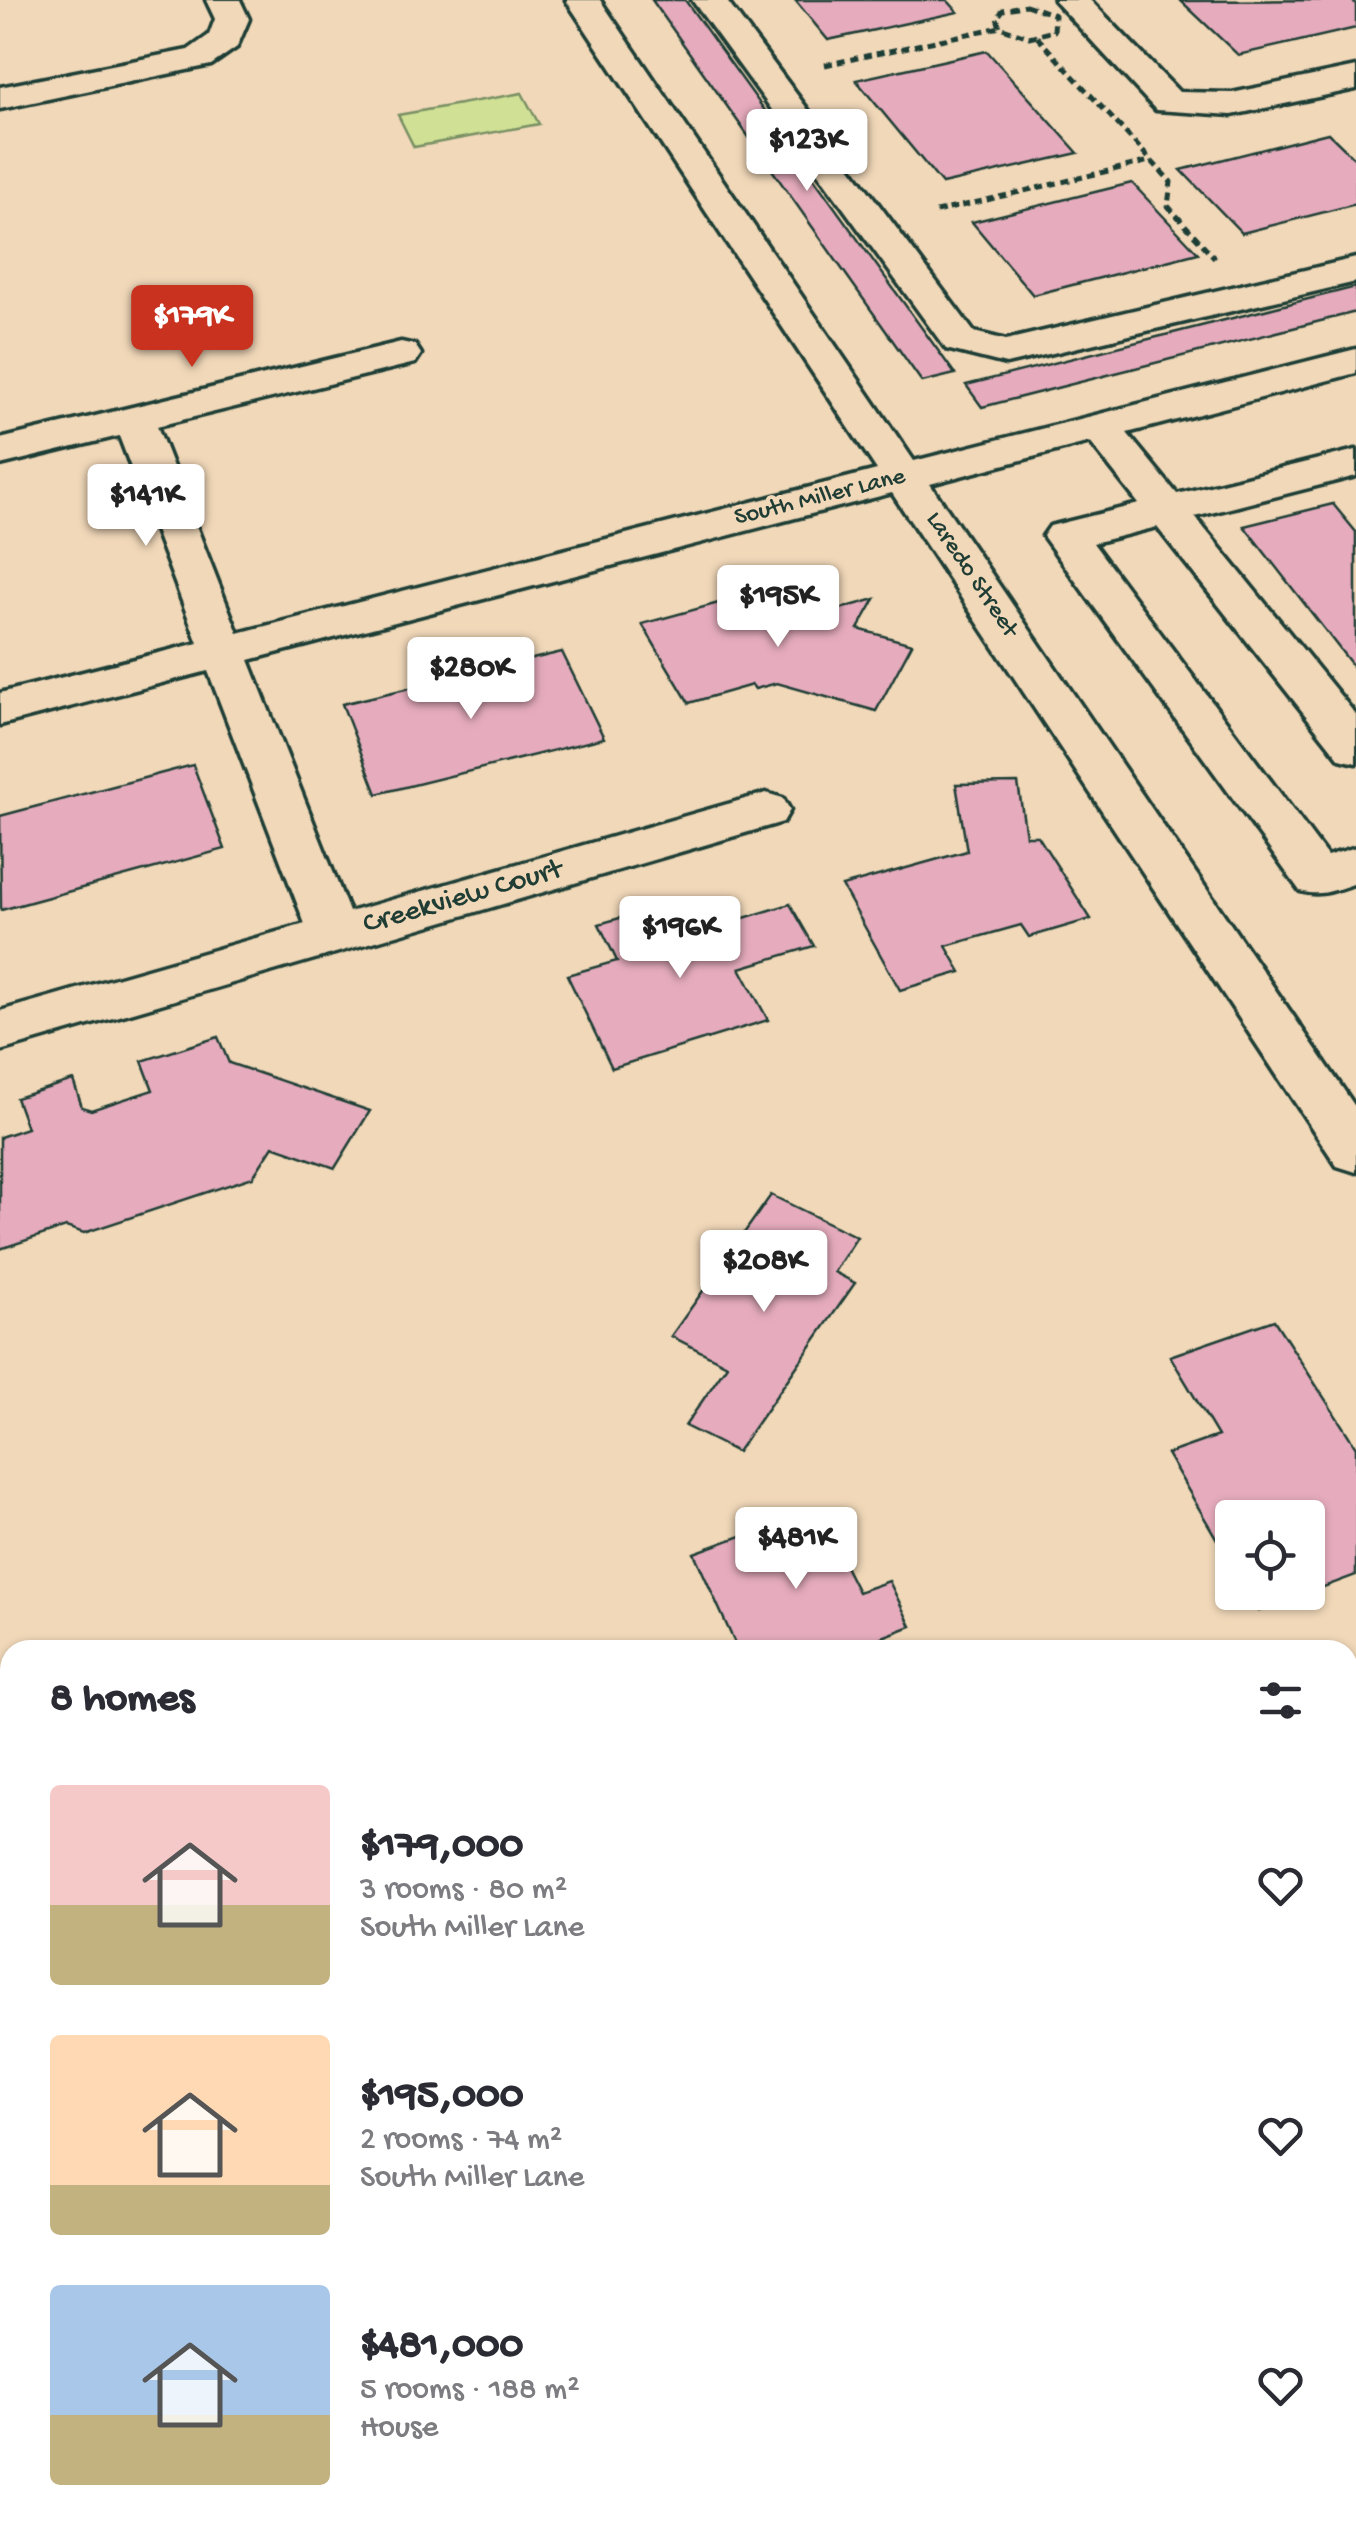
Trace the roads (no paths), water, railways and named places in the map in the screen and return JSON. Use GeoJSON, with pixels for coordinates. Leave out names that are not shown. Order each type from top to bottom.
{"type":"FeatureCollection","features":[{"type":"Feature","properties":{"kind":"street"},"geometry":{"type":"LineString","coordinates":[[0,98],[199,58],[225,40],[232,19],[223,0]]}},
{"type":"Feature","properties":{"kind":"street","name":"Laredo Street"},"geometry":{"type":"LineString","coordinates":[[583,0],[1356,1151]]}},
{"type":"Feature","properties":{"kind":"street"},"geometry":{"type":"LineString","coordinates":[[710,0],[960,341],[1006,352],[1356,270]]}},
{"type":"Feature","properties":{"kind":"street"},"geometry":{"type":"LineString","coordinates":[[1071,0],[1170,102],[1232,104],[1355,78]]}},
{"type":"Feature","properties":{"kind":"street"},"geometry":{"type":"LineString","coordinates":[[0,452],[400,354]]}},
{"type":"Feature","properties":{"kind":"street","name":"South Miller Lane"},"geometry":{"type":"LineString","coordinates":[[0,709],[1356,361]]}},
{"type":"Feature","properties":{"kind":"street"},"geometry":{"type":"LineString","coordinates":[[134,421],[226,650]]}},
{"type":"Feature","properties":{"kind":"street"},"geometry":{"type":"LineString","coordinates":[[1100,427],[1356,747]]}},
{"type":"Feature","properties":{"kind":"street"},"geometry":{"type":"LineString","coordinates":[[1356,464],[1066,536],[1317,878],[1356,865]]}},
{"type":"Feature","properties":{"kind":"street","name":"Creekview Court"},"geometry":{"type":"LineString","coordinates":[[226,650],[334,936]]}},
{"type":"Feature","properties":{"kind":"street","name":"Creekview Court"},"geometry":{"type":"LineString","coordinates":[[0,1031],[766,810]]}}]}
